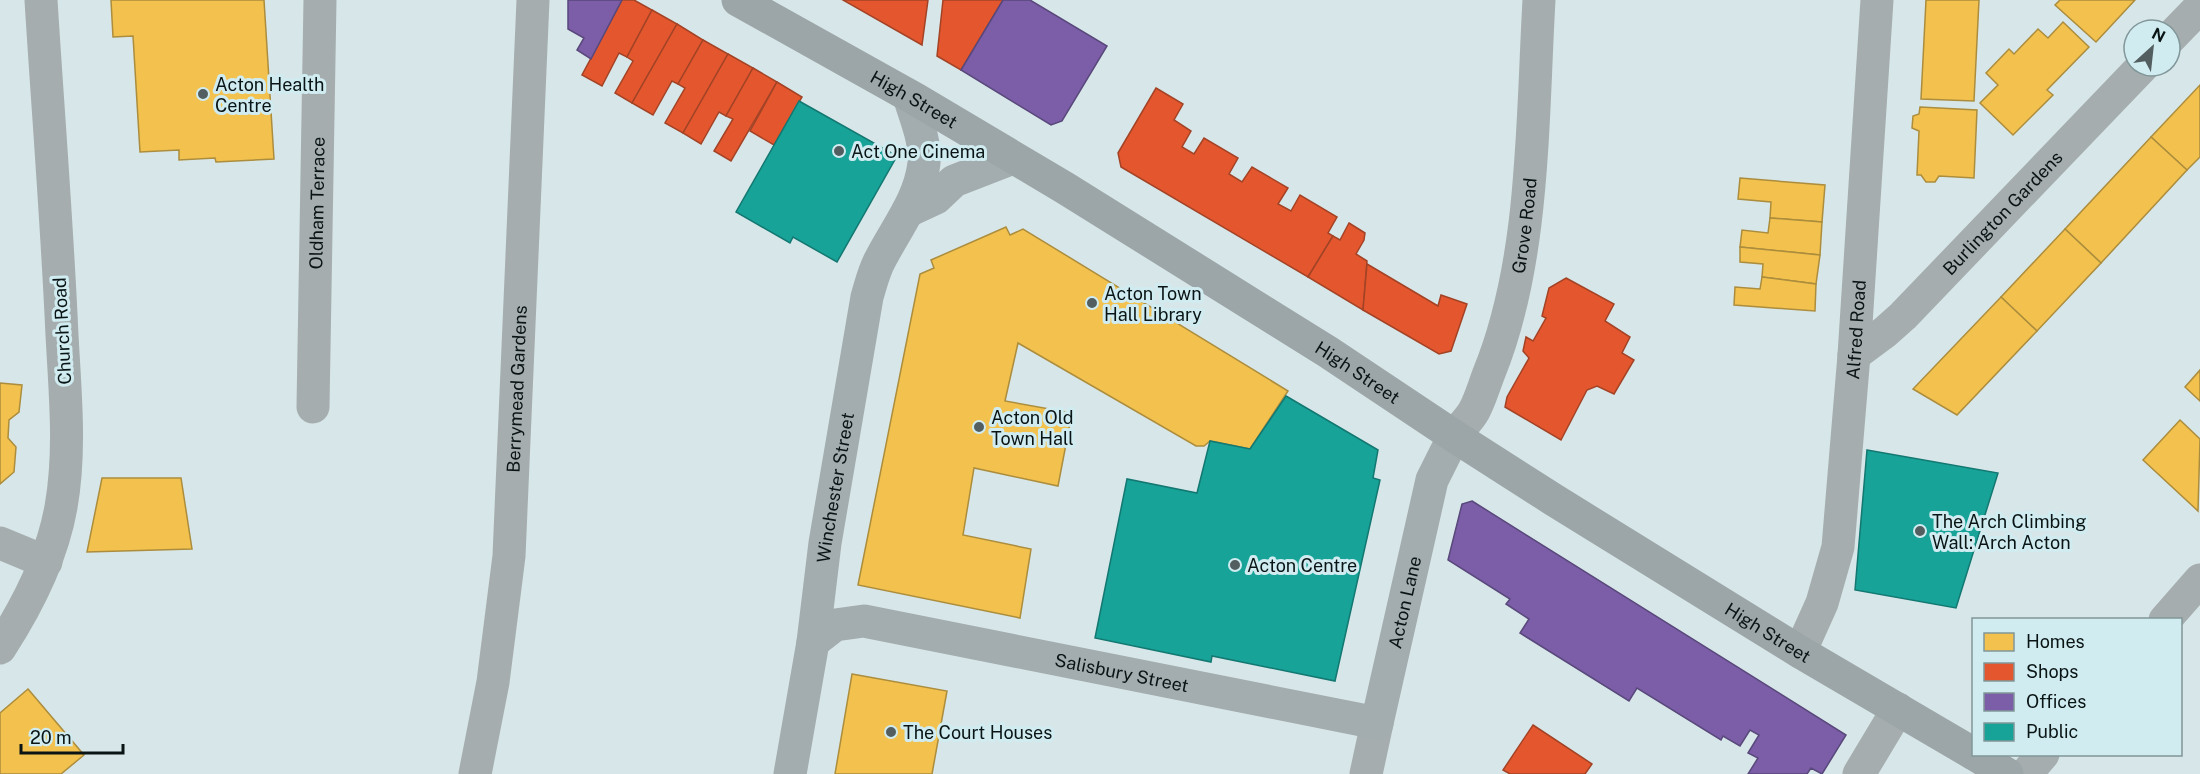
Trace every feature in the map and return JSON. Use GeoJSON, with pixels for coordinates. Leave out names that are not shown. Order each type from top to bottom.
{"type":"FeatureCollection","features":[{"type":"Feature","properties":{"kind":"main road","name":"High Street"},"geometry":{"type":"LineString","coordinates":[[738,0],[909,96],[1065,188],[1328,352],[1454,436],[1800,652],[1972,753]]}},
{"type":"Feature","properties":{"kind":"main road","name":"Winchester Street"},"geometry":{"type":"LineString","coordinates":[[790,774],[813,642],[851,378],[867,297],[879,261],[908,211],[919,186],[924,161],[922,142],[909,96]]}},
{"type":"Feature","properties":{"kind":"main road"},"geometry":{"type":"LineString","coordinates":[[908,211],[936,198],[954,181],[1013,158]]}},
{"type":"Feature","properties":{"kind":"main road","name":"Acton Lane"},"geometry":{"type":"LineString","coordinates":[[1377,723],[1432,480],[1454,436]]}},
{"type":"Feature","properties":{"kind":"main road","name":"Salisbury Street"},"geometry":{"type":"LineString","coordinates":[[822,568],[830,599],[864,621]]}},
{"type":"Feature","properties":{"kind":"main road","name":"Salisbury Street"},"geometry":{"type":"LineString","coordinates":[[813,642],[835,625],[864,621],[1377,723]]}},
{"type":"Feature","properties":{"kind":"main road","name":"High Street"},"geometry":{"type":"LineString","coordinates":[[1977,756],[2007,774]]}},
{"type":"Feature","properties":{"kind":"street","name":"Church Road"},"geometry":{"type":"LineString","coordinates":[[0,648],[22,614],[46,562],[61,508],[67,450],[58,249],[41,0]]}},
{"type":"Feature","properties":{"kind":"street","name":"Oldham Terrace"},"geometry":{"type":"LineString","coordinates":[[313,407],[320,0]]}},
{"type":"Feature","properties":{"kind":"street","name":"Berrymead Gardens"},"geometry":{"type":"LineString","coordinates":[[475,774],[493,682],[509,556],[533,0]]}},
{"type":"Feature","properties":{"kind":"street","name":"Grove Road"},"geometry":{"type":"LineString","coordinates":[[1454,436],[1473,412],[1499,350],[1516,283],[1526,217],[1539,0]]}},
{"type":"Feature","properties":{"kind":"street","name":"Alfred Road"},"geometry":{"type":"LineString","coordinates":[[1800,652],[1822,603],[1838,547],[1854,355],[1877,0]]}},
{"type":"Feature","properties":{"kind":"street"},"geometry":{"type":"LineString","coordinates":[[2182,26],[2200,7]]}},
{"type":"Feature","properties":{"kind":"street","name":"Burlington Gardens"},"geometry":{"type":"LineString","coordinates":[[1854,355],[1903,316],[2131,78]]}},
{"type":"Feature","properties":{"kind":"street"},"geometry":{"type":"LineString","coordinates":[[0,543],[46,562]]}},
{"type":"Feature","properties":{"kind":"street"},"geometry":{"type":"LineString","coordinates":[[2167,618],[2200,580]]}},
{"type":"Feature","properties":{"kind":"street"},"geometry":{"type":"LineString","coordinates":[[1859,774],[1898,708]]}},
{"type":"Feature","properties":{"kind":"street","name":"Acton Lane"},"geometry":{"type":"LineString","coordinates":[[1371,772],[1377,723]]}},
{"type":"Feature","properties":{"kind":"street"},"geometry":{"type":"LineString","coordinates":[[2026,774],[2041,756]]}},
{"type":"Feature","properties":{"kind":"building: Homes","name":"Acton Health Centre"},"geometry":{"type":"Polygon","coordinates":[[[111,0],[264,0],[274,159],[216,162],[215,158],[179,160],[179,150],[140,152],[133,36],[113,37],[111,0]]]}},
{"type":"Feature","properties":{"kind":"building: Homes"},"geometry":{"type":"Polygon","coordinates":[[[1926,0],[1979,0],[1974,101],[1921,99],[1926,0]]]}},
{"type":"Feature","properties":{"kind":"building: Homes"},"geometry":{"type":"Polygon","coordinates":[[[2060,0],[2135,0],[2096,42],[2055,5],[2060,0]]]}},
{"type":"Feature","properties":{"kind":"building: Homes"},"geometry":{"type":"Polygon","coordinates":[[[2063,22],[2089,47],[2047,90],[2053,95],[2013,135],[1980,103],[1998,85],[1986,73],[2009,49],[2014,54],[2038,29],[2048,38],[2063,22]]]}},
{"type":"Feature","properties":{"kind":"building: Homes"},"geometry":{"type":"Polygon","coordinates":[[[2200,85],[2200,157],[2187,170],[2151,137],[2200,85]]]}},
{"type":"Feature","properties":{"kind":"building: Homes"},"geometry":{"type":"Polygon","coordinates":[[[1920,107],[1977,110],[1974,178],[1939,176],[1935,182],[1926,182],[1921,175],[1917,175],[1919,131],[1912,128],[1913,116],[1919,114],[1920,107]]]}},
{"type":"Feature","properties":{"kind":"building: Homes"},"geometry":{"type":"Polygon","coordinates":[[[2151,137],[2187,170],[2101,263],[2065,229],[2151,137]]]}},
{"type":"Feature","properties":{"kind":"building: Homes"},"geometry":{"type":"Polygon","coordinates":[[[1740,178],[1825,185],[1822,222],[1770,218],[1771,202],[1738,199],[1740,178]]]}},
{"type":"Feature","properties":{"kind":"building: Homes"},"geometry":{"type":"Polygon","coordinates":[[[1770,218],[1822,222],[1820,255],[1740,247],[1742,230],[1768,233],[1770,218]]]}},
{"type":"Feature","properties":{"kind":"building: Homes","name":"Acton Old Town Hall"},"geometry":{"type":"Polygon","coordinates":[[[1006,227],[1010,235],[1023,229],[1288,391],[1250,449],[1210,441],[1204,446],[1196,446],[1018,343],[1005,401],[1072,413],[1058,486],[974,468],[963,535],[1031,549],[1020,618],[858,585],[920,274],[934,268],[931,260],[1006,227]]]}},
{"type":"Feature","properties":{"kind":"building: Homes"},"geometry":{"type":"Polygon","coordinates":[[[2065,229],[2101,263],[2037,331],[2001,297],[2065,229]]]}},
{"type":"Feature","properties":{"kind":"building: Homes"},"geometry":{"type":"Polygon","coordinates":[[[1740,247],[1820,255],[1816,284],[1762,277],[1763,264],[1740,262],[1740,247]]]}},
{"type":"Feature","properties":{"kind":"building: Homes"},"geometry":{"type":"Polygon","coordinates":[[[1762,277],[1816,284],[1815,311],[1734,305],[1735,287],[1760,289],[1762,277]]]}},
{"type":"Feature","properties":{"kind":"building: Homes"},"geometry":{"type":"Polygon","coordinates":[[[2001,297],[2037,331],[1957,415],[1913,389],[2001,297]]]}},
{"type":"Feature","properties":{"kind":"building: Homes"},"geometry":{"type":"Polygon","coordinates":[[[2200,370],[2200,401],[2185,387],[2200,370]]]}},
{"type":"Feature","properties":{"kind":"building: Homes"},"geometry":{"type":"Polygon","coordinates":[[[0,383],[22,385],[19,412],[9,420],[8,438],[16,447],[14,472],[0,484],[0,383]]]}},
{"type":"Feature","properties":{"kind":"building: Homes"},"geometry":{"type":"Polygon","coordinates":[[[2180,420],[2200,439],[2198,511],[2143,460],[2180,420]]]}},
{"type":"Feature","properties":{"kind":"building: Homes"},"geometry":{"type":"Polygon","coordinates":[[[102,478],[181,478],[192,549],[87,552],[102,478]]]}},
{"type":"Feature","properties":{"kind":"building: Homes","name":"The Court Houses"},"geometry":{"type":"Polygon","coordinates":[[[852,674],[947,691],[932,774],[835,774],[852,674]]]}},
{"type":"Feature","properties":{"kind":"building: Homes"},"geometry":{"type":"Polygon","coordinates":[[[28,689],[84,755],[61,774],[0,774],[0,713],[28,689]]]}},
{"type":"Feature","properties":{"kind":"building: Shops"},"geometry":{"type":"Polygon","coordinates":[[[622,0],[634,0],[652,10],[627,57],[619,53],[602,86],[582,75],[622,0]]]}},
{"type":"Feature","properties":{"kind":"building: Shops"},"geometry":{"type":"Polygon","coordinates":[[[843,0],[928,0],[922,45],[843,0]]]}},
{"type":"Feature","properties":{"kind":"building: Shops"},"geometry":{"type":"Polygon","coordinates":[[[943,0],[1003,0],[961,70],[937,56],[943,0]]]}},
{"type":"Feature","properties":{"kind":"building: Shops"},"geometry":{"type":"Polygon","coordinates":[[[652,10],[677,24],[632,103],[615,93],[633,61],[627,57],[652,10]]]}},
{"type":"Feature","properties":{"kind":"building: Shops"},"geometry":{"type":"Polygon","coordinates":[[[677,24],[703,40],[678,84],[672,81],[653,115],[632,103],[677,24]]]}},
{"type":"Feature","properties":{"kind":"building: Shops"},"geometry":{"type":"Polygon","coordinates":[[[703,40],[728,54],[683,133],[665,123],[685,88],[678,84],[703,40]]]}},
{"type":"Feature","properties":{"kind":"building: Shops"},"geometry":{"type":"Polygon","coordinates":[[[728,54],[753,68],[726,116],[719,112],[701,144],[683,133],[728,54]]]}},
{"type":"Feature","properties":{"kind":"building: Shops"},"geometry":{"type":"Polygon","coordinates":[[[753,68],[777,82],[731,161],[714,151],[733,119],[726,116],[753,68]]]}},
{"type":"Feature","properties":{"kind":"building: Shops"},"geometry":{"type":"Polygon","coordinates":[[[777,82],[802,97],[774,145],[750,131],[777,82]]]}},
{"type":"Feature","properties":{"kind":"building: Shops"},"geometry":{"type":"Polygon","coordinates":[[[1156,88],[1183,104],[1174,120],[1191,131],[1182,147],[1194,154],[1204,138],[1238,158],[1229,174],[1242,182],[1252,167],[1288,188],[1278,204],[1291,211],[1300,195],[1337,217],[1328,233],[1333,236],[1308,277],[1121,167],[1118,153],[1156,88]]]}},
{"type":"Feature","properties":{"kind":"building: Shops"},"geometry":{"type":"Polygon","coordinates":[[[1349,223],[1365,233],[1364,240],[1356,254],[1367,261],[1363,310],[1308,277],[1333,236],[1340,240],[1349,223]]]}},
{"type":"Feature","properties":{"kind":"building: Shops"},"geometry":{"type":"Polygon","coordinates":[[[1367,264],[1438,306],[1441,295],[1467,304],[1451,351],[1439,354],[1363,310],[1367,264]]]}},
{"type":"Feature","properties":{"kind":"building: Shops"},"geometry":{"type":"Polygon","coordinates":[[[1566,278],[1614,304],[1605,321],[1630,337],[1622,353],[1634,360],[1614,394],[1597,386],[1587,390],[1561,440],[1505,407],[1507,397],[1529,358],[1523,351],[1526,337],[1533,341],[1546,318],[1542,316],[1549,288],[1566,278]]]}},
{"type":"Feature","properties":{"kind":"building: Shops"},"geometry":{"type":"Polygon","coordinates":[[[1533,725],[1592,764],[1585,774],[1510,774],[1503,770],[1533,725]]]}},
{"type":"Feature","properties":{"kind":"building: Offices"},"geometry":{"type":"Polygon","coordinates":[[[568,0],[622,0],[591,59],[577,50],[584,38],[568,29],[568,0]]]}},
{"type":"Feature","properties":{"kind":"building: Offices"},"geometry":{"type":"Polygon","coordinates":[[[1003,0],[1030,0],[1107,46],[1062,121],[1051,125],[961,70],[1003,0]]]}},
{"type":"Feature","properties":{"kind":"building: Offices"},"geometry":{"type":"Polygon","coordinates":[[[1472,501],[1846,735],[1822,774],[1811,768],[1807,774],[1748,774],[1758,758],[1748,753],[1759,735],[1750,730],[1740,746],[1723,736],[1721,740],[1637,688],[1629,701],[1520,633],[1529,619],[1506,604],[1510,599],[1448,560],[1462,504],[1472,501]]]}},
{"type":"Feature","properties":{"kind":"building: Public"},"geometry":{"type":"Polygon","coordinates":[[[799,101],[897,156],[837,262],[793,237],[790,243],[736,212],[799,101]]]}},
{"type":"Feature","properties":{"kind":"building: Public","name":"Acton Centre"},"geometry":{"type":"Polygon","coordinates":[[[1286,396],[1378,450],[1373,478],[1380,480],[1335,681],[1212,656],[1211,662],[1095,638],[1127,479],[1197,493],[1210,441],[1250,449],[1286,396]]]}},
{"type":"Feature","properties":{"kind":"building: Public","name":"The Arch Climbing Wall: Arch Acton"},"geometry":{"type":"Polygon","coordinates":[[[1867,450],[1998,473],[1956,608],[1855,590],[1867,450]]]}},
{"type":"Feature","properties":{"kind":"place","name":"Acton Health Centre"},"geometry":{"type":"Point","coordinates":[203,94]}},
{"type":"Feature","properties":{"kind":"place","name":"Act One Cinema"},"geometry":{"type":"Point","coordinates":[839,151]}},
{"type":"Feature","properties":{"kind":"place","name":"Acton Town Hall Library"},"geometry":{"type":"Point","coordinates":[1092,303]}},
{"type":"Feature","properties":{"kind":"place","name":"Acton Old Town Hall"},"geometry":{"type":"Point","coordinates":[979,427]}},
{"type":"Feature","properties":{"kind":"place","name":"The Arch Climbing Wall: Arch Acton"},"geometry":{"type":"Point","coordinates":[1920,531]}},
{"type":"Feature","properties":{"kind":"place","name":"Acton Centre"},"geometry":{"type":"Point","coordinates":[1235,565]}},
{"type":"Feature","properties":{"kind":"place","name":"The Court Houses"},"geometry":{"type":"Point","coordinates":[891,732]}}]}
